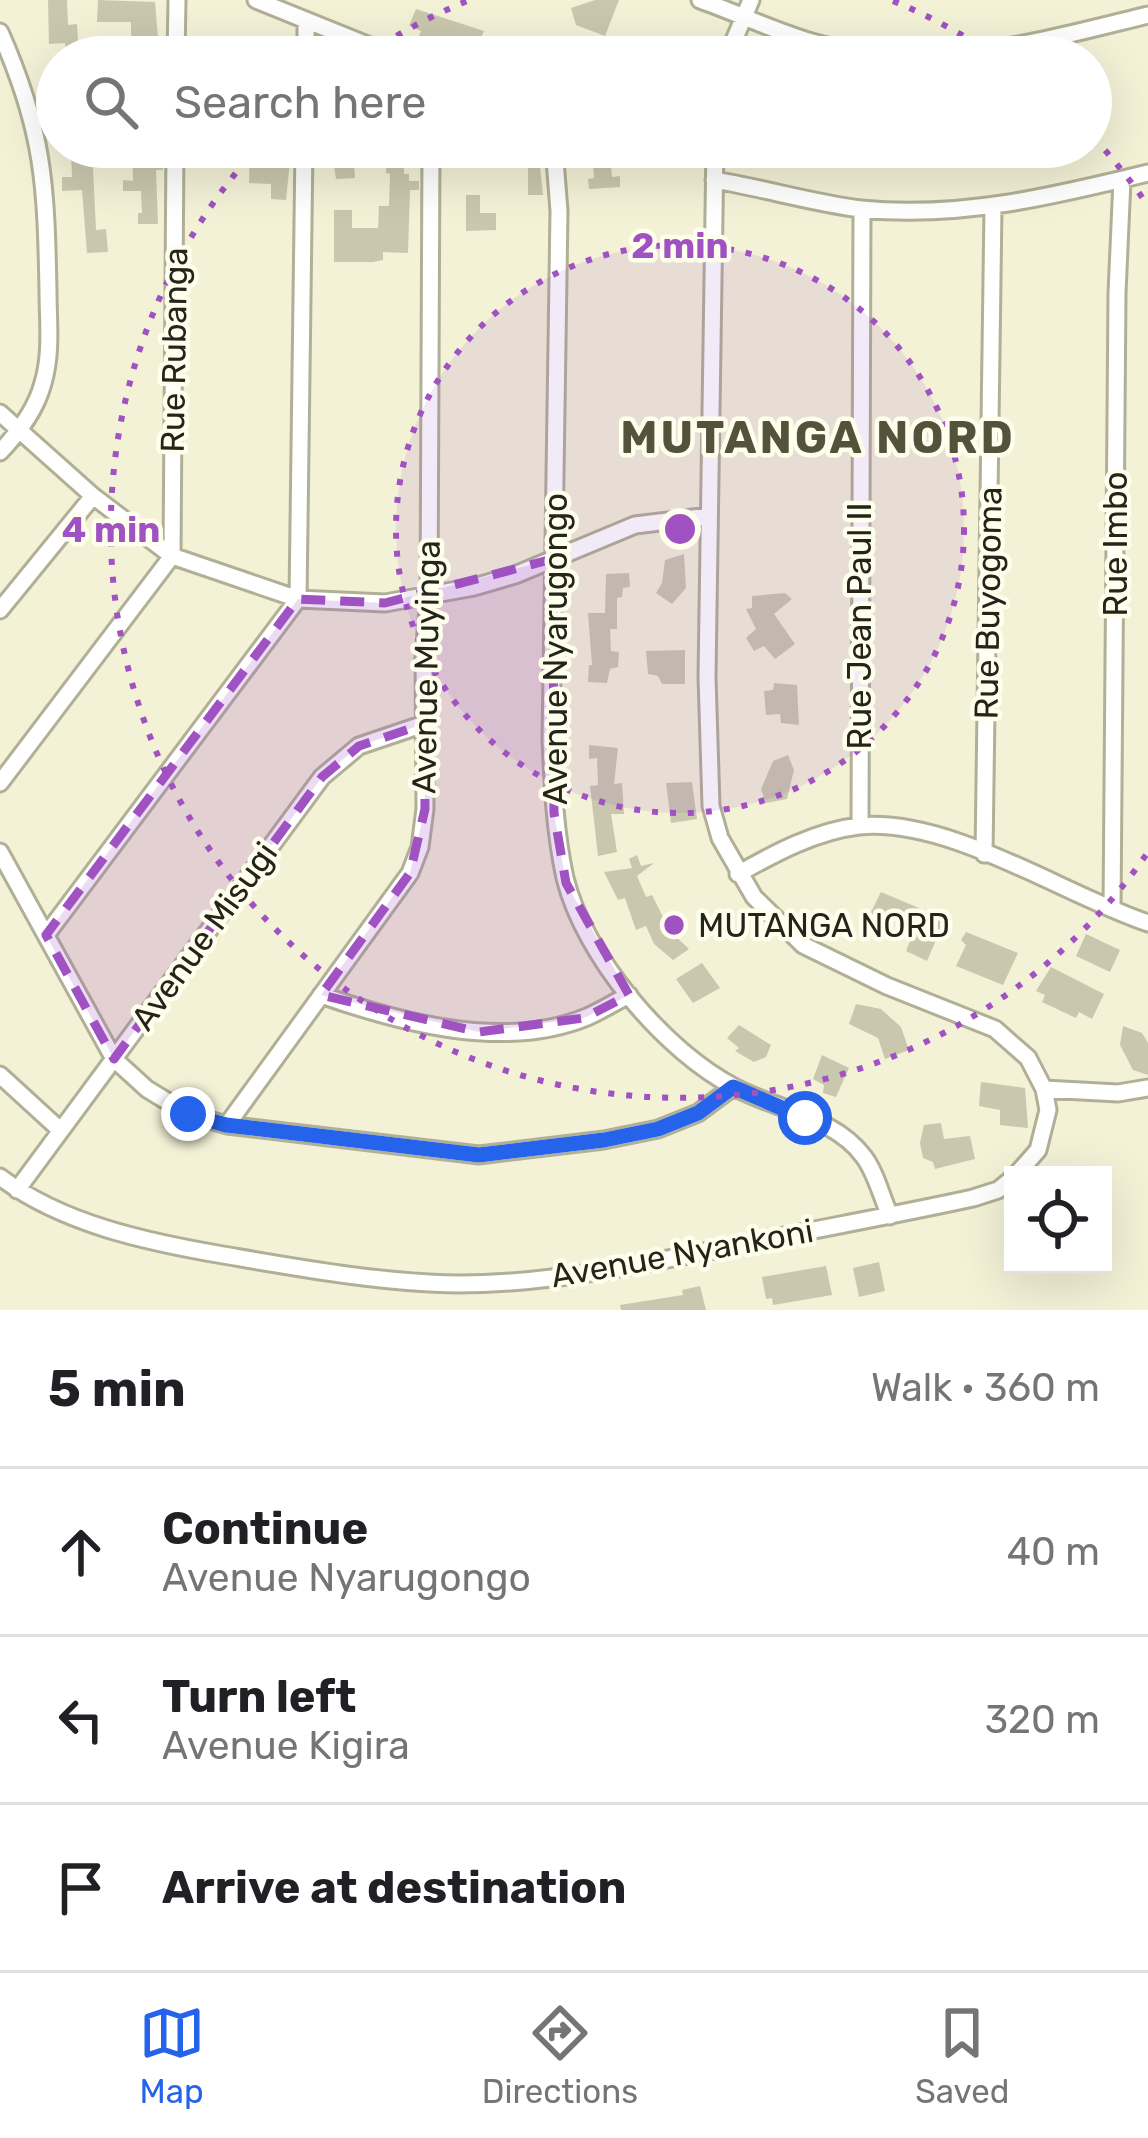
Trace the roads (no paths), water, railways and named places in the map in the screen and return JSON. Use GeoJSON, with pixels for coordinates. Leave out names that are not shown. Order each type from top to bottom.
{"type":"FeatureCollection","features":[{"type":"Feature","properties":{"kind":"street"},"geometry":{"type":"LineString","coordinates":[[176,36],[177,0]]}},
{"type":"Feature","properties":{"kind":"street"},"geometry":{"type":"LineString","coordinates":[[256,0],[345,36]]}},
{"type":"Feature","properties":{"kind":"street"},"geometry":{"type":"LineString","coordinates":[[700,0],[747,8],[801,36]]}},
{"type":"Feature","properties":{"kind":"street"},"geometry":{"type":"LineString","coordinates":[[736,36],[747,8]]}},
{"type":"Feature","properties":{"kind":"street"},"geometry":{"type":"LineString","coordinates":[[1058,36],[1148,15]]}},
{"type":"Feature","properties":{"kind":"street"},"geometry":{"type":"LineString","coordinates":[[306,20],[306,36]]}},
{"type":"Feature","properties":{"kind":"street"},"geometry":{"type":"LineString","coordinates":[[0,32],[36,129]]}},
{"type":"Feature","properties":{"kind":"street"},"geometry":{"type":"LineString","coordinates":[[0,452],[20,430],[43,384],[49,357],[44,168]]}},
{"type":"Feature","properties":{"kind":"street","name":"Rue Rubanga"},"geometry":{"type":"LineString","coordinates":[[172,556],[175,168]]}},
{"type":"Feature","properties":{"kind":"street"},"geometry":{"type":"LineString","coordinates":[[46,935],[298,599],[304,168]]}},
{"type":"Feature","properties":{"kind":"street","name":"Avenue Muyinga"},"geometry":{"type":"LineString","coordinates":[[226,1125],[410,873],[420,847],[429,596],[431,168]]}},
{"type":"Feature","properties":{"kind":"street","name":"Avenue Nyarugongo"},"geometry":{"type":"LineString","coordinates":[[556,168],[559,211],[551,740],[566,883],[587,929],[628,995],[677,1047],[733,1087],[838,1132],[866,1160],[890,1216]]}},
{"type":"Feature","properties":{"kind":"street"},"geometry":{"type":"LineString","coordinates":[[715,168],[707,677],[711,806],[720,838],[738,874],[770,917],[803,945],[886,986],[995,1029],[1028,1058],[1044,1089],[1118,1093],[1148,1088]]}},
{"type":"Feature","properties":{"kind":"street"},"geometry":{"type":"LineString","coordinates":[[714,180],[862,209],[993,207],[1148,173]]}},
{"type":"Feature","properties":{"kind":"street","name":"Rue Imbo"},"geometry":{"type":"LineString","coordinates":[[1112,909],[1121,180]]}},
{"type":"Feature","properties":{"kind":"street","name":"Rue Buyogoma"},"geometry":{"type":"LineString","coordinates":[[984,854],[993,207]]}},
{"type":"Feature","properties":{"kind":"street","name":"Rue Jean Paul II"},"geometry":{"type":"LineString","coordinates":[[860,826],[862,209]]}},
{"type":"Feature","properties":{"kind":"street"},"geometry":{"type":"LineString","coordinates":[[0,413],[93,496],[172,556],[298,599],[385,603],[474,587],[635,525],[710,516]]}},
{"type":"Feature","properties":{"kind":"street"},"geometry":{"type":"LineString","coordinates":[[0,610],[93,496]]}},
{"type":"Feature","properties":{"kind":"street"},"geometry":{"type":"LineString","coordinates":[[0,783],[172,556]]}},
{"type":"Feature","properties":{"kind":"street","name":"Avenue Misugi"},"geometry":{"type":"LineString","coordinates":[[17,1190],[322,777],[359,746],[424,724]]}},
{"type":"Feature","properties":{"kind":"street"},"geometry":{"type":"LineString","coordinates":[[738,874],[798,844],[860,826],[910,830],[984,854],[1148,923]]}},
{"type":"Feature","properties":{"kind":"street"},"geometry":{"type":"LineString","coordinates":[[0,852],[114,1059],[147,1089],[188,1114],[226,1125],[479,1155],[658,1129],[698,1113],[733,1087]]}},
{"type":"Feature","properties":{"kind":"street"},"geometry":{"type":"LineString","coordinates":[[321,995],[381,1016],[479,1031],[539,1028],[584,1018],[628,995]]}},
{"type":"Feature","properties":{"kind":"street"},"geometry":{"type":"LineString","coordinates":[[0,1076],[59,1129]]}},
{"type":"Feature","properties":{"kind":"street","name":"Avenue Nyankoni"},"geometry":{"type":"LineString","coordinates":[[1025,1166],[1039,1150],[1044,1132],[1048,1111],[1044,1089]]}},
{"type":"Feature","properties":{"kind":"street","name":"Avenue Nyankoni"},"geometry":{"type":"LineString","coordinates":[[0,1177],[17,1190],[103,1228],[199,1251],[454,1284],[596,1272],[890,1216],[973,1198],[1004,1185]]}},
{"type":"Feature","properties":{"kind":"place","name":"MUTANGA NORD"},"geometry":{"type":"Point","coordinates":[674,925]}},
{"type":"Feature","properties":{"kind":"district","name":"MUTANGA NORD"},"geometry":{"type":"Point","coordinates":[818,437]}}]}
